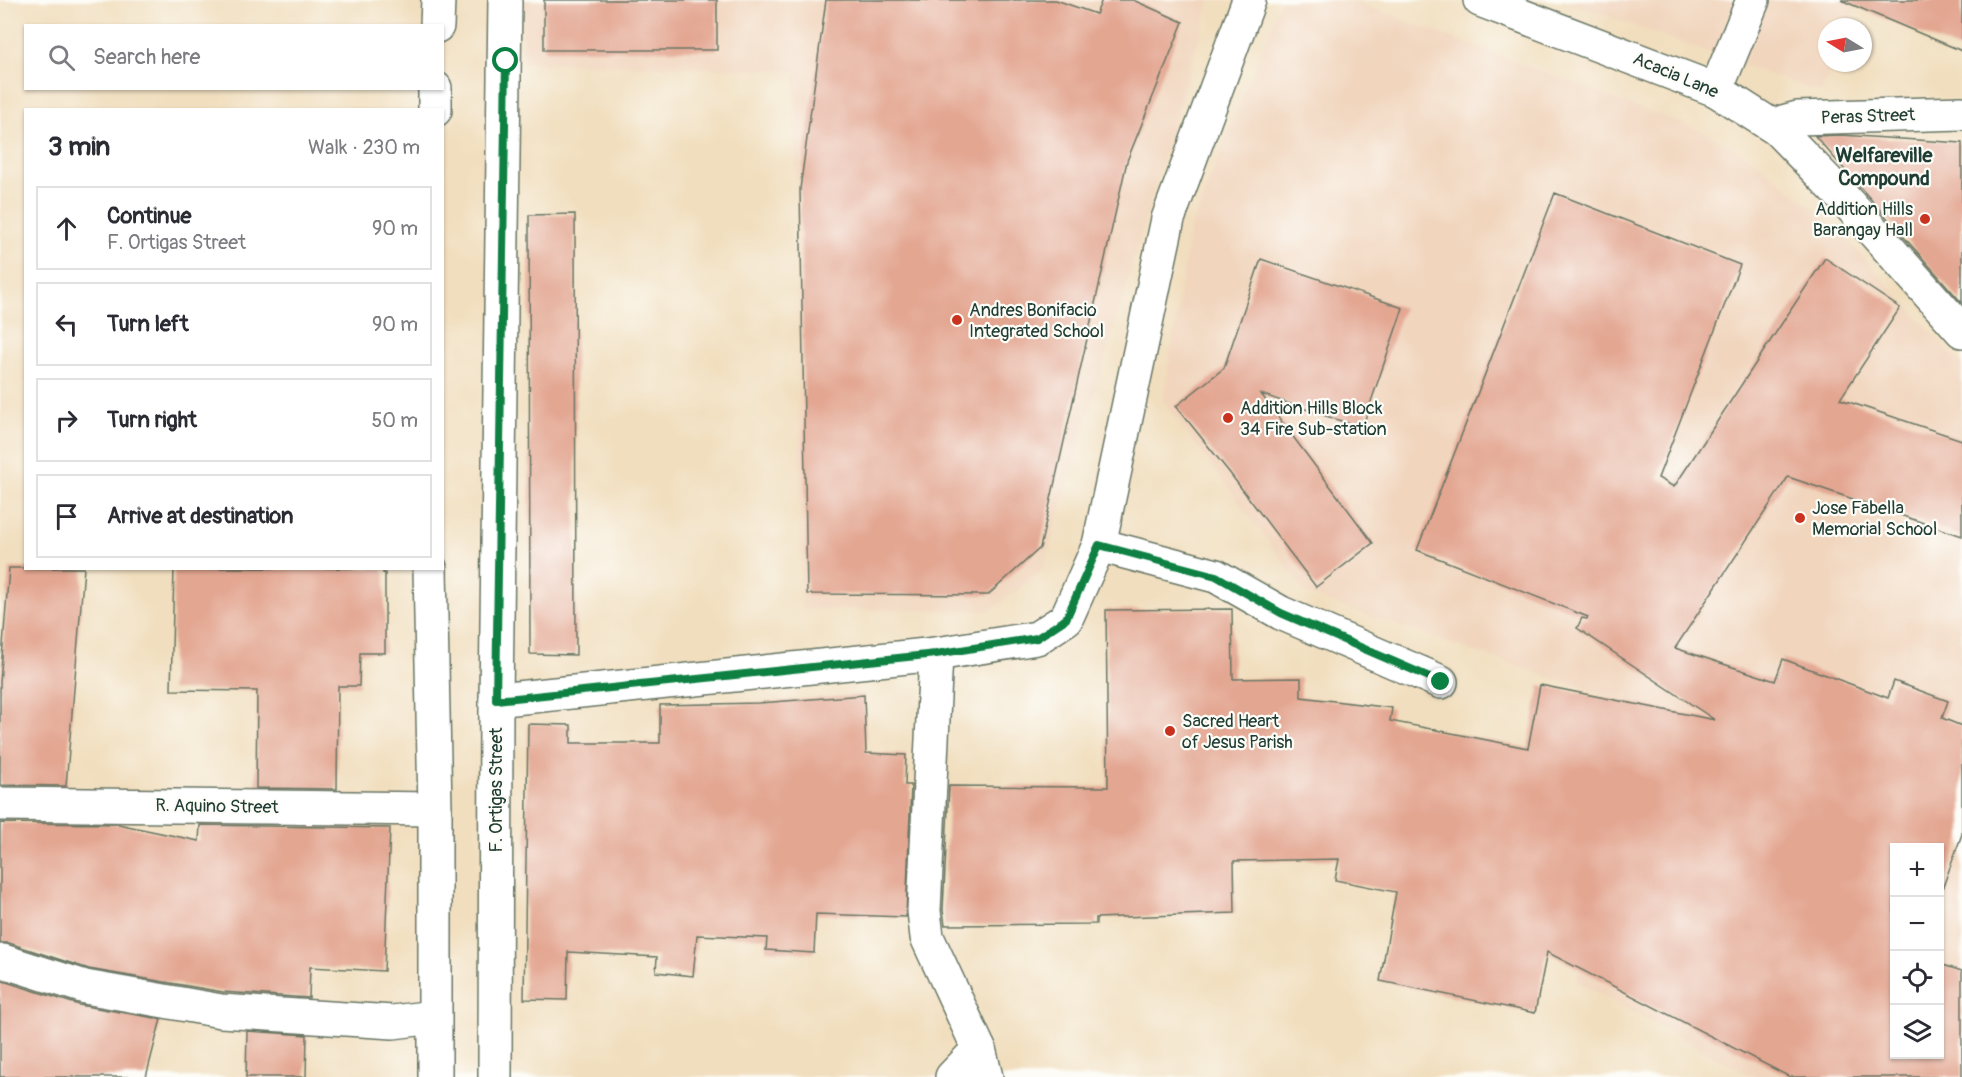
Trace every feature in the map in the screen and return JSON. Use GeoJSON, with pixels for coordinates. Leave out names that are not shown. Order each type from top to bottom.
{"type":"FeatureCollection","features":[{"type":"Feature","properties":{"kind":"street"},"geometry":{"type":"LineString","coordinates":[[437,24],[438,0]]}},
{"type":"Feature","properties":{"kind":"street","name":"F. Ortigas Street"},"geometry":{"type":"LineString","coordinates":[[495,1077],[496,700],[506,0]]}},
{"type":"Feature","properties":{"kind":"street"},"geometry":{"type":"LineString","coordinates":[[496,700],[936,654],[1037,638],[1066,619],[1099,545],[1168,219],[1250,0]]}},
{"type":"Feature","properties":{"kind":"street","name":"Acacia Lane"},"geometry":{"type":"LineString","coordinates":[[1480,0],[1716,90],[1777,129],[1840,194],[1962,331]]}},
{"type":"Feature","properties":{"kind":"street"},"geometry":{"type":"LineString","coordinates":[[1716,90],[1753,0]]}},
{"type":"Feature","properties":{"kind":"street"},"geometry":{"type":"LineString","coordinates":[[435,90],[435,108]]}},
{"type":"Feature","properties":{"kind":"street","name":"Peras Street"},"geometry":{"type":"LineString","coordinates":[[1777,129],[1783,122],[1798,118],[1962,113]]}},
{"type":"Feature","properties":{"kind":"street"},"geometry":{"type":"LineString","coordinates":[[1099,545],[1216,576],[1281,613],[1441,682]]}},
{"type":"Feature","properties":{"kind":"street"},"geometry":{"type":"LineString","coordinates":[[430,570],[435,809],[435,1077]]}},
{"type":"Feature","properties":{"kind":"street"},"geometry":{"type":"LineString","coordinates":[[936,654],[924,911],[927,937],[983,1063],[952,1077]]}},
{"type":"Feature","properties":{"kind":"street","name":"R. Aquino Street"},"geometry":{"type":"LineString","coordinates":[[0,804],[435,809]]}},
{"type":"Feature","properties":{"kind":"street"},"geometry":{"type":"LineString","coordinates":[[3,961],[85,987],[221,1011],[393,1022],[434,1017]]}},
{"type":"Feature","properties":{"kind":"shaded area","name":"Andres Bonifacio Integrated School"},"geometry":{"type":"Polygon","coordinates":[[[522,0],[1210,0],[1043,570],[990,611],[801,609],[795,71],[522,62],[522,0]]]}},
{"type":"Feature","properties":{"kind":"shaded area"},"geometry":{"type":"Polygon","coordinates":[[[1281,0],[1350,0],[1704,132],[1753,159],[1833,224],[1962,365],[1962,1077],[1752,1077],[1576,981],[1646,710],[1305,594],[1163,401],[1190,230],[1281,0]]]}},
{"type":"Feature","properties":{"kind":"shaded area"},"geometry":{"type":"Polygon","coordinates":[[[1563,0],[1859,0],[1852,18],[1818,18],[1818,72],[1829,72],[1821,93],[1563,0]]]}},
{"type":"Feature","properties":{"kind":"building"},"geometry":{"type":"Polygon","coordinates":[[[544,0],[717,0],[717,50],[544,50],[544,0]]]}},
{"type":"Feature","properties":{"kind":"building","name":"Andres Bonifacio Integrated School"},"geometry":{"type":"Polygon","coordinates":[[[826,0],[1056,0],[1096,14],[1102,0],[1133,0],[1183,22],[1127,161],[1040,548],[988,595],[807,594],[800,189],[826,0]]]}},
{"type":"Feature","properties":{"kind":"building"},"geometry":{"type":"Polygon","coordinates":[[[1841,0],[1962,0],[1962,51],[1841,0]]]}},
{"type":"Feature","properties":{"kind":"building","name":"Addition Hills Barangay Hall"},"geometry":{"type":"Polygon","coordinates":[[[1841,135],[1962,143],[1962,303],[1815,136],[1841,135]]]}},
{"type":"Feature","properties":{"kind":"building"},"geometry":{"type":"Polygon","coordinates":[[[1555,193],[1740,265],[1658,478],[1674,487],[1825,258],[1900,308],[1840,399],[1962,440],[1962,536],[1788,477],[1675,648],[1775,681],[1783,659],[1888,698],[1894,681],[1948,701],[1942,718],[1962,726],[1962,834],[1944,884],[1944,843],[1890,843],[1890,1059],[1944,1059],[1944,965],[1962,971],[1962,1077],[1790,1077],[1547,952],[1535,1013],[1380,981],[1396,892],[1335,880],[1339,859],[1234,861],[1235,913],[1096,918],[1096,924],[945,925],[943,910],[949,786],[1108,787],[1106,610],[1232,609],[1233,679],[1301,678],[1301,697],[1392,708],[1390,721],[1528,748],[1540,685],[1715,720],[1577,628],[1582,618],[1587,619],[1588,617],[1417,550],[1555,193]]]}},
{"type":"Feature","properties":{"kind":"building"},"geometry":{"type":"Polygon","coordinates":[[[575,214],[576,655],[530,654],[529,215],[575,214]]]}},
{"type":"Feature","properties":{"kind":"building"},"geometry":{"type":"Polygon","coordinates":[[[1261,259],[1403,308],[1362,428],[1261,394],[1373,543],[1316,587],[1176,406],[1224,368],[1261,259]]]}},
{"type":"Feature","properties":{"kind":"building"},"geometry":{"type":"Polygon","coordinates":[[[9,568],[84,570],[66,786],[0,785],[0,683],[9,568]]]}},
{"type":"Feature","properties":{"kind":"building"},"geometry":{"type":"Polygon","coordinates":[[[174,570],[383,570],[385,573],[385,653],[360,653],[359,686],[338,686],[337,789],[256,788],[257,691],[171,690],[174,570]]]}},
{"type":"Feature","properties":{"kind":"building"},"geometry":{"type":"Polygon","coordinates":[[[864,695],[866,753],[906,755],[905,785],[911,785],[906,917],[816,914],[814,953],[766,950],[767,938],[697,935],[693,976],[656,972],[657,957],[568,952],[567,1000],[524,999],[528,724],[571,725],[571,743],[660,743],[660,705],[759,703],[864,695]]]}},
{"type":"Feature","properties":{"kind":"building"},"geometry":{"type":"Polygon","coordinates":[[[0,823],[118,824],[199,841],[200,825],[390,828],[384,971],[310,967],[309,998],[223,992],[89,969],[9,943],[0,943],[0,823]]]}},
{"type":"Feature","properties":{"kind":"building"},"geometry":{"type":"Polygon","coordinates":[[[0,980],[79,1005],[161,1019],[146,1077],[0,1077],[0,980]]]}},
{"type":"Feature","properties":{"kind":"building"},"geometry":{"type":"Polygon","coordinates":[[[247,1031],[307,1035],[306,1077],[246,1077],[247,1031]]]}},
{"type":"Feature","properties":{"kind":"place","name":"Addition Hills Barangay Hall"},"geometry":{"type":"Point","coordinates":[1925,219]}},
{"type":"Feature","properties":{"kind":"place","name":"Andres Bonifacio Integrated School"},"geometry":{"type":"Point","coordinates":[957,320]}},
{"type":"Feature","properties":{"kind":"place","name":"Addition Hills Block 34 Fire Sub-station"},"geometry":{"type":"Point","coordinates":[1228,418]}},
{"type":"Feature","properties":{"kind":"place","name":"Jose Fabella Memorial School"},"geometry":{"type":"Point","coordinates":[1800,518]}},
{"type":"Feature","properties":{"kind":"place","name":"Sacred Heart of Jesus Parish"},"geometry":{"type":"Point","coordinates":[1170,731]}},
{"type":"Feature","properties":{"kind":"district","name":"Welfareville Compound"},"geometry":{"type":"Point","coordinates":[1884,166]}},
{"type":"Feature","properties":{"kind":"route"},"geometry":{"type":"LineString","coordinates":[[506,61],[496,700],[936,654],[1037,638],[1066,619],[1099,545],[1216,576],[1281,613],[1298,618],[1441,682]]}}]}
